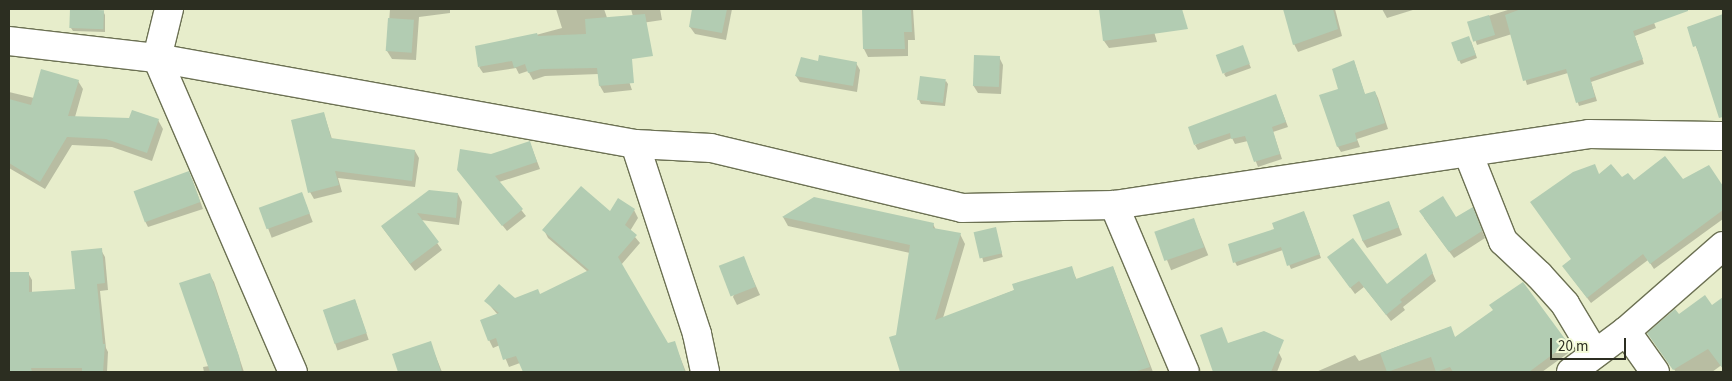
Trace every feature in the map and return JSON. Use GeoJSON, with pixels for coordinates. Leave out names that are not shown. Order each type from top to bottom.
{"type":"FeatureCollection","features":[{"type":"Feature","properties":{"kind":"street"},"geometry":{"type":"LineString","coordinates":[[169,9],[157,58],[293,372]]}},
{"type":"Feature","properties":{"kind":"street"},"geometry":{"type":"LineString","coordinates":[[9,41],[157,58],[635,144],[711,148],[962,208],[1114,205],[1588,134],[1723,136]]}},
{"type":"Feature","properties":{"kind":"street"},"geometry":{"type":"LineString","coordinates":[[635,144],[697,334],[705,372]]}},
{"type":"Feature","properties":{"kind":"street"},"geometry":{"type":"LineString","coordinates":[[1468,153],[1503,241],[1539,275],[1565,304],[1595,354]]}},
{"type":"Feature","properties":{"kind":"street"},"geometry":{"type":"LineString","coordinates":[[1114,205],[1185,372]]}},
{"type":"Feature","properties":{"kind":"street"},"geometry":{"type":"LineString","coordinates":[[1570,372],[1626,331],[1723,246]]}},
{"type":"Feature","properties":{"kind":"street"},"geometry":{"type":"LineString","coordinates":[[1626,331],[1654,372]]}},
{"type":"Feature","properties":{"kind":"building"},"geometry":{"type":"Polygon","coordinates":[[[70,9],[104,10],[103,29],[69,28],[70,9]]]}},
{"type":"Feature","properties":{"kind":"building"},"geometry":{"type":"Polygon","coordinates":[[[692,9],[727,9],[722,33],[689,27],[692,9]]]}},
{"type":"Feature","properties":{"kind":"building"},"geometry":{"type":"Polygon","coordinates":[[[862,9],[911,9],[912,32],[904,32],[905,49],[863,49],[862,9]]]}},
{"type":"Feature","properties":{"kind":"building"},"geometry":{"type":"Polygon","coordinates":[[[1099,9],[1182,9],[1188,29],[1103,41],[1099,9]]]}},
{"type":"Feature","properties":{"kind":"building"},"geometry":{"type":"Polygon","coordinates":[[[1283,9],[1333,9],[1338,29],[1293,45],[1283,9]]]}},
{"type":"Feature","properties":{"kind":"building"},"geometry":{"type":"Polygon","coordinates":[[[1521,9],[1688,9],[1688,11],[1633,31],[1643,59],[1590,78],[1595,97],[1576,103],[1566,69],[1523,81],[1505,15],[1521,9]]]}},
{"type":"Feature","properties":{"kind":"building"},"geometry":{"type":"Polygon","coordinates":[[[645,14],[653,56],[632,59],[634,83],[599,86],[597,68],[541,69],[528,73],[525,64],[514,68],[512,61],[478,67],[475,46],[537,33],[538,36],[586,34],[585,19],[645,14]]]}},
{"type":"Feature","properties":{"kind":"building"},"geometry":{"type":"Polygon","coordinates":[[[1723,14],[1723,117],[1719,118],[1696,46],[1693,47],[1687,27],[1723,14]]]}},
{"type":"Feature","properties":{"kind":"building"},"geometry":{"type":"Polygon","coordinates":[[[1489,15],[1495,35],[1473,42],[1467,22],[1489,15]]]}},
{"type":"Feature","properties":{"kind":"building"},"geometry":{"type":"Polygon","coordinates":[[[388,18],[414,20],[412,53],[386,51],[388,18]]]}},
{"type":"Feature","properties":{"kind":"building"},"geometry":{"type":"Polygon","coordinates":[[[1469,36],[1476,55],[1458,61],[1451,42],[1469,36]]]}},
{"type":"Feature","properties":{"kind":"building"},"geometry":{"type":"Polygon","coordinates":[[[1243,45],[1250,64],[1223,74],[1216,55],[1243,45]]]}},
{"type":"Feature","properties":{"kind":"building"},"geometry":{"type":"Polygon","coordinates":[[[819,55],[857,62],[853,86],[795,76],[801,57],[818,61],[819,55]]]}},
{"type":"Feature","properties":{"kind":"building"},"geometry":{"type":"Polygon","coordinates":[[[974,55],[1000,56],[999,87],[973,86],[974,55]]]}},
{"type":"Feature","properties":{"kind":"building"},"geometry":{"type":"Polygon","coordinates":[[[1354,60],[1365,94],[1375,91],[1385,123],[1355,133],[1357,141],[1337,147],[1319,95],[1338,89],[1332,69],[1354,60]]]}},
{"type":"Feature","properties":{"kind":"building"},"geometry":{"type":"Polygon","coordinates":[[[41,69],[79,80],[68,116],[129,118],[132,110],[159,119],[147,153],[106,139],[67,137],[40,182],[9,163],[9,99],[31,105],[41,69]]]}},
{"type":"Feature","properties":{"kind":"building"},"geometry":{"type":"Polygon","coordinates":[[[920,76],[946,79],[943,103],[917,100],[920,76]]]}},
{"type":"Feature","properties":{"kind":"building"},"geometry":{"type":"Polygon","coordinates":[[[1276,94],[1286,122],[1272,127],[1280,154],[1254,162],[1245,136],[1231,139],[1230,133],[1194,145],[1188,127],[1276,94]]]}},
{"type":"Feature","properties":{"kind":"building"},"geometry":{"type":"Polygon","coordinates":[[[324,112],[331,138],[415,150],[412,181],[335,171],[339,185],[308,193],[291,120],[324,112]]]}},
{"type":"Feature","properties":{"kind":"building"},"geometry":{"type":"Polygon","coordinates":[[[530,141],[537,162],[495,176],[523,209],[502,226],[457,170],[460,149],[491,154],[530,141]]]}},
{"type":"Feature","properties":{"kind":"building"},"geometry":{"type":"Polygon","coordinates":[[[1665,156],[1683,179],[1709,165],[1723,186],[1723,210],[1650,264],[1643,254],[1587,298],[1562,266],[1571,259],[1530,202],[1573,172],[1595,164],[1599,174],[1611,164],[1622,177],[1628,173],[1634,180],[1665,156]]]}},
{"type":"Feature","properties":{"kind":"building"},"geometry":{"type":"Polygon","coordinates":[[[189,171],[200,202],[145,222],[134,191],[189,171]]]}},
{"type":"Feature","properties":{"kind":"building"},"geometry":{"type":"Polygon","coordinates":[[[581,186],[610,211],[618,198],[635,209],[625,225],[637,235],[618,257],[668,343],[675,341],[685,372],[523,372],[516,356],[503,360],[496,338],[488,341],[480,320],[499,313],[484,301],[499,284],[515,298],[538,289],[540,294],[589,270],[542,230],[581,186]]]}},
{"type":"Feature","properties":{"kind":"building"},"geometry":{"type":"Polygon","coordinates":[[[429,190],[458,193],[456,218],[417,213],[439,242],[410,264],[381,226],[429,190]]]}},
{"type":"Feature","properties":{"kind":"building"},"geometry":{"type":"Polygon","coordinates":[[[302,192],[310,214],[267,229],[259,208],[302,192]]]}},
{"type":"Feature","properties":{"kind":"building"},"geometry":{"type":"Polygon","coordinates":[[[1443,196],[1456,217],[1473,207],[1482,231],[1449,252],[1419,211],[1443,196]]]}},
{"type":"Feature","properties":{"kind":"building"},"geometry":{"type":"Polygon","coordinates":[[[814,197],[934,223],[933,228],[961,233],[935,320],[1014,290],[1012,284],[1072,266],[1076,279],[1113,266],[1150,367],[1134,372],[900,372],[889,337],[896,335],[910,245],[782,217],[814,197]]]}},
{"type":"Feature","properties":{"kind":"building"},"geometry":{"type":"Polygon","coordinates":[[[1389,201],[1399,227],[1363,241],[1353,215],[1389,201]]]}},
{"type":"Feature","properties":{"kind":"building"},"geometry":{"type":"Polygon","coordinates":[[[1304,211],[1320,254],[1287,266],[1281,247],[1233,263],[1228,244],[1274,229],[1272,223],[1304,211]]]}},
{"type":"Feature","properties":{"kind":"building"},"geometry":{"type":"Polygon","coordinates":[[[1194,218],[1204,247],[1164,261],[1154,232],[1194,218]]]}},
{"type":"Feature","properties":{"kind":"building"},"geometry":{"type":"Polygon","coordinates":[[[996,227],[1002,253],[980,258],[974,232],[996,227]]]}},
{"type":"Feature","properties":{"kind":"building"},"geometry":{"type":"Polygon","coordinates":[[[1353,238],[1387,284],[1426,253],[1433,273],[1400,300],[1402,302],[1386,315],[1359,281],[1350,288],[1327,257],[1353,238]]]}},
{"type":"Feature","properties":{"kind":"building"},"geometry":{"type":"Polygon","coordinates":[[[102,248],[105,283],[97,284],[103,344],[105,344],[103,372],[82,372],[82,368],[31,368],[32,372],[9,372],[9,272],[29,272],[29,292],[75,289],[71,251],[102,248]]]}},
{"type":"Feature","properties":{"kind":"building"},"geometry":{"type":"Polygon","coordinates":[[[744,256],[756,287],[731,296],[719,266],[744,256]]]}},
{"type":"Feature","properties":{"kind":"building"},"geometry":{"type":"Polygon","coordinates":[[[210,273],[239,356],[242,372],[210,372],[179,283],[210,273]]]}},
{"type":"Feature","properties":{"kind":"building"},"geometry":{"type":"Polygon","coordinates":[[[1523,282],[1568,343],[1529,372],[1453,372],[1450,367],[1436,372],[1431,357],[1387,372],[1380,353],[1451,326],[1455,337],[1493,310],[1489,305],[1523,282]]]}},
{"type":"Feature","properties":{"kind":"building"},"geometry":{"type":"Polygon","coordinates":[[[1705,295],[1712,305],[1723,297],[1723,369],[1708,349],[1673,370],[1647,333],[1675,309],[1679,314],[1705,295]]]}},
{"type":"Feature","properties":{"kind":"building"},"geometry":{"type":"Polygon","coordinates":[[[355,299],[367,333],[335,344],[323,310],[355,299]]]}},
{"type":"Feature","properties":{"kind":"building"},"geometry":{"type":"Polygon","coordinates":[[[1222,327],[1228,343],[1264,331],[1284,340],[1271,372],[1213,372],[1200,335],[1222,327]]]}},
{"type":"Feature","properties":{"kind":"building"},"geometry":{"type":"Polygon","coordinates":[[[431,341],[441,372],[398,372],[392,354],[431,341]]]}}]}
